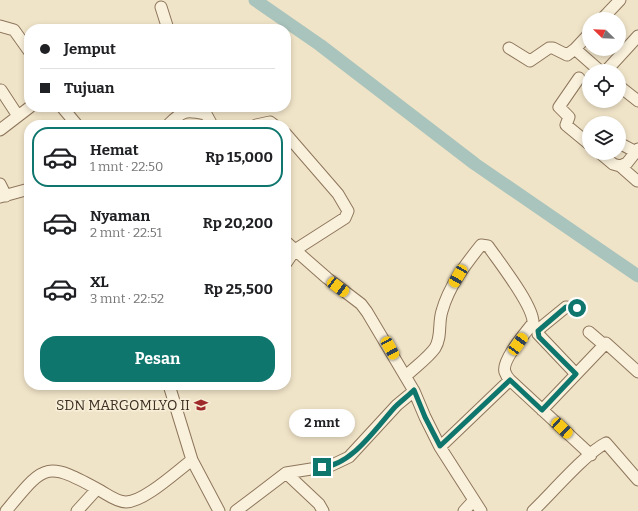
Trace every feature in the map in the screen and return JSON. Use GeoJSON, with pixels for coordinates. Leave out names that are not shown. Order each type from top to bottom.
{"type":"FeatureCollection","features":[{"type":"Feature","properties":{"kind":"street"},"geometry":{"type":"LineString","coordinates":[[609,12],[620,0]]}},
{"type":"Feature","properties":{"kind":"street"},"geometry":{"type":"LineString","coordinates":[[161,7],[166,24]]}},
{"type":"Feature","properties":{"kind":"street"},"geometry":{"type":"LineString","coordinates":[[0,26],[14,30],[24,45]]}},
{"type":"Feature","properties":{"kind":"street"},"geometry":{"type":"LineString","coordinates":[[509,48],[530,61],[549,48],[553,48],[564,55],[567,55],[582,42]]}},
{"type":"Feature","properties":{"kind":"street"},"geometry":{"type":"LineString","coordinates":[[614,64],[636,43]]}},
{"type":"Feature","properties":{"kind":"street"},"geometry":{"type":"LineString","coordinates":[[575,49],[592,64]]}},
{"type":"Feature","properties":{"kind":"street"},"geometry":{"type":"LineString","coordinates":[[579,78],[559,108],[569,117],[566,125],[582,138]]}},
{"type":"Feature","properties":{"kind":"street"},"geometry":{"type":"LineString","coordinates":[[0,90],[18,116]]}},
{"type":"Feature","properties":{"kind":"street"},"geometry":{"type":"LineString","coordinates":[[626,92],[638,101]]}},
{"type":"Feature","properties":{"kind":"street"},"geometry":{"type":"LineString","coordinates":[[0,130],[24,112]]}},
{"type":"Feature","properties":{"kind":"street"},"geometry":{"type":"LineString","coordinates":[[66,112],[73,120]]}},
{"type":"Feature","properties":{"kind":"street"},"geometry":{"type":"LineString","coordinates":[[173,120],[178,114],[183,112]]}},
{"type":"Feature","properties":{"kind":"street"},"geometry":{"type":"LineString","coordinates":[[291,140],[338,194],[348,211],[345,218],[295,250],[291,256]]}},
{"type":"Feature","properties":{"kind":"street"},"geometry":{"type":"LineString","coordinates":[[620,166],[627,163],[637,150],[626,145]]}},
{"type":"Feature","properties":{"kind":"street"},"geometry":{"type":"LineString","coordinates":[[608,160],[613,164],[620,166],[637,181]]}},
{"type":"Feature","properties":{"kind":"street"},"geometry":{"type":"LineString","coordinates":[[0,184],[3,197],[24,191]]}},
{"type":"Feature","properties":{"kind":"street"},"geometry":{"type":"LineString","coordinates":[[406,376],[434,348],[439,336],[441,313],[448,295],[464,267],[481,245],[484,244],[488,246],[526,302],[533,317],[533,323],[504,366],[505,372],[510,380],[591,455]]}},
{"type":"Feature","properties":{"kind":"street"},"geometry":{"type":"LineString","coordinates":[[291,246],[361,304],[390,348],[414,390],[425,417],[440,446],[481,511]]}},
{"type":"Feature","properties":{"kind":"street"},"geometry":{"type":"LineString","coordinates":[[576,374],[538,334],[539,329],[566,307],[576,308],[578,305]]}},
{"type":"Feature","properties":{"kind":"street"},"geometry":{"type":"LineString","coordinates":[[588,332],[603,344],[608,343],[638,372]]}},
{"type":"Feature","properties":{"kind":"street"},"geometry":{"type":"LineString","coordinates":[[542,410],[603,344]]}},
{"type":"Feature","properties":{"kind":"street"},"geometry":{"type":"LineString","coordinates":[[440,446],[510,380]]}},
{"type":"Feature","properties":{"kind":"street"},"geometry":{"type":"LineString","coordinates":[[171,390],[192,460],[219,511]]}},
{"type":"Feature","properties":{"kind":"street"},"geometry":{"type":"LineString","coordinates":[[243,509],[286,472],[330,466],[349,457],[397,405],[414,390]]}},
{"type":"Feature","properties":{"kind":"street"},"geometry":{"type":"LineString","coordinates":[[533,511],[600,446],[606,444],[638,480]]}},
{"type":"Feature","properties":{"kind":"street"},"geometry":{"type":"LineString","coordinates":[[6,511],[34,479],[45,471],[65,472],[121,501],[133,500],[141,497],[192,460]]}},
{"type":"Feature","properties":{"kind":"street"},"geometry":{"type":"LineString","coordinates":[[286,472],[319,504],[323,511]]}},
{"type":"Feature","properties":{"kind":"street"},"geometry":{"type":"LineString","coordinates":[[78,511],[96,489]]}},
{"type":"Feature","properties":{"kind":"street"},"geometry":{"type":"LineString","coordinates":[[464,511],[474,500]]}},
{"type":"Feature","properties":{"kind":"waterway"},"geometry":{"type":"LineString","coordinates":[[255,0],[290,24]]}},
{"type":"Feature","properties":{"kind":"waterway"},"geometry":{"type":"LineString","coordinates":[[291,25],[320,45],[475,164],[638,276]]}},
{"type":"Feature","properties":{"kind":"place","name":"SDN MARGOMLYO II"},"geometry":{"type":"Point","coordinates":[201,405]}},
{"type":"Feature","properties":{"kind":"route"},"geometry":{"type":"LineString","coordinates":[[322,467],[330,466],[349,457],[397,405],[414,390],[425,417],[440,446],[510,380],[542,410],[576,374],[539,337],[538,331],[566,307],[577,308]]}}]}
